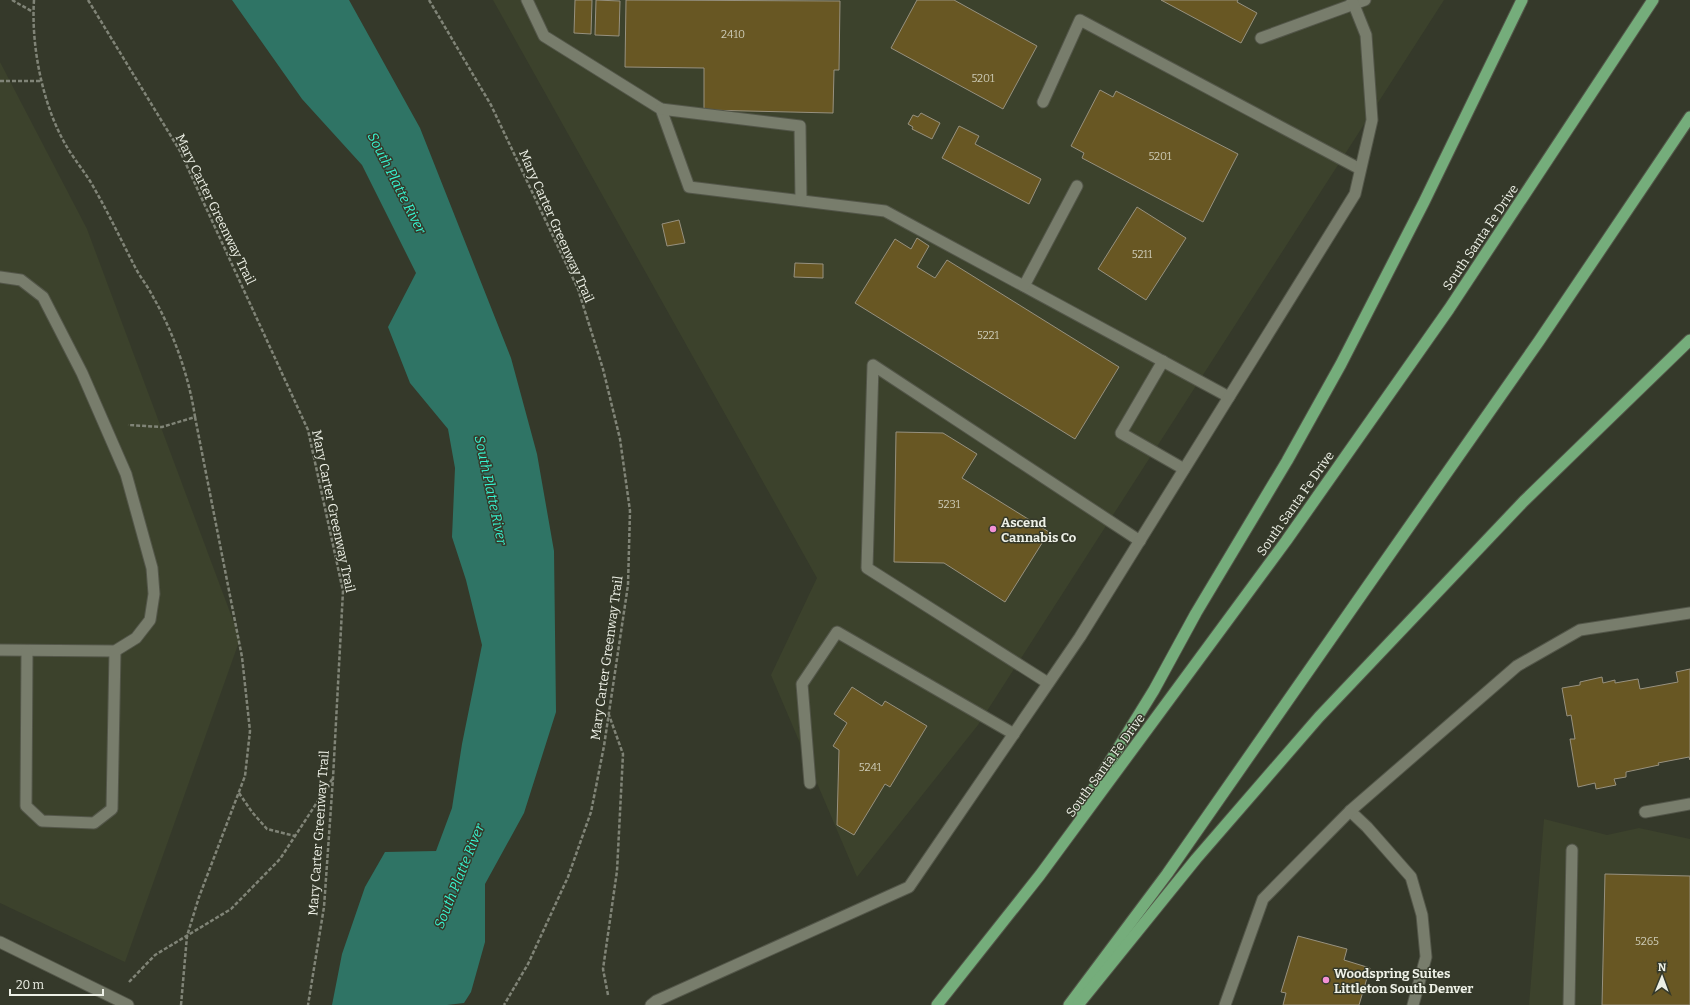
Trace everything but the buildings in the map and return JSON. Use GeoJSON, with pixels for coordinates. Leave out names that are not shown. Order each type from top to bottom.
{"type":"FeatureCollection","features":[{"type":"Feature","properties":{"kind":"highway"},"geometry":{"type":"LineString","coordinates":[[1040,875],[1154,690],[1196,613],[1287,461],[1337,371],[1424,202],[1522,0]]}},
{"type":"Feature","properties":{"kind":"highway","name":"South Santa Fe Drive"},"geometry":{"type":"LineString","coordinates":[[937,1005],[1040,875],[1282,547],[1435,328],[1653,0]]}},
{"type":"Feature","properties":{"kind":"highway"},"geometry":{"type":"LineString","coordinates":[[1069,1005],[1167,874],[1544,335],[1690,117]]}},
{"type":"Feature","properties":{"kind":"highway"},"geometry":{"type":"LineString","coordinates":[[1078,1005],[1196,859],[1319,717],[1524,501],[1690,340]]}},
{"type":"Feature","properties":{"kind":"street"},"geometry":{"type":"LineString","coordinates":[[527,0],[544,36],[661,109],[800,126],[801,200]]}},
{"type":"Feature","properties":{"kind":"street"},"geometry":{"type":"LineString","coordinates":[[1261,38],[1353,2],[1365,0]]}},
{"type":"Feature","properties":{"kind":"street"},"geometry":{"type":"LineString","coordinates":[[651,1005],[656,1001],[909,887],[1080,637],[1355,194],[1372,120],[1366,36],[1353,2]]}},
{"type":"Feature","properties":{"kind":"street"},"geometry":{"type":"LineString","coordinates":[[1043,102],[1080,20],[1360,169]]}},
{"type":"Feature","properties":{"kind":"street"},"geometry":{"type":"LineString","coordinates":[[661,109],[689,187],[884,210],[1229,397]]}},
{"type":"Feature","properties":{"kind":"street"},"geometry":{"type":"LineString","coordinates":[[1024,286],[1077,186]]}},
{"type":"Feature","properties":{"kind":"street"},"geometry":{"type":"LineString","coordinates":[[0,277],[21,280],[43,297],[82,373],[126,474],[152,568],[154,594],[150,620],[136,638],[115,651],[0,650]]}},
{"type":"Feature","properties":{"kind":"street"},"geometry":{"type":"LineString","coordinates":[[1163,361],[1121,433],[1184,469]]}},
{"type":"Feature","properties":{"kind":"street"},"geometry":{"type":"LineString","coordinates":[[1048,684],[867,568],[873,365],[1140,541]]}},
{"type":"Feature","properties":{"kind":"street"},"geometry":{"type":"LineString","coordinates":[[1225,1005],[1263,899],[1350,811],[1517,666],[1580,630],[1690,613]]}},
{"type":"Feature","properties":{"kind":"street"},"geometry":{"type":"LineString","coordinates":[[810,783],[802,684],[837,632],[1014,734]]}},
{"type":"Feature","properties":{"kind":"street"},"geometry":{"type":"LineString","coordinates":[[27,651],[26,806],[42,821],[94,823],[112,809],[115,651]]}},
{"type":"Feature","properties":{"kind":"street"},"geometry":{"type":"LineString","coordinates":[[1645,812],[1690,804]]}},
{"type":"Feature","properties":{"kind":"street"},"geometry":{"type":"LineString","coordinates":[[1350,811],[1411,877],[1422,915],[1426,956],[1413,1005]]}},
{"type":"Feature","properties":{"kind":"street"},"geometry":{"type":"LineString","coordinates":[[1569,1005],[1572,850]]}},
{"type":"Feature","properties":{"kind":"street"},"geometry":{"type":"LineString","coordinates":[[0,942],[128,1005]]}},
{"type":"Feature","properties":{"kind":"path"},"geometry":{"type":"LineString","coordinates":[[12,0],[33,12]]}},
{"type":"Feature","properties":{"kind":"path"},"geometry":{"type":"LineString","coordinates":[[34,0],[33,12],[41,81],[55,123],[75,161],[89,181],[138,274],[152,295],[173,337],[192,400],[242,657],[250,731],[245,776],[199,898],[187,936],[181,1005]]}},
{"type":"Feature","properties":{"kind":"path","name":"Mary Carter Greenway Trail"},"geometry":{"type":"LineString","coordinates":[[88,0],[180,151],[308,430],[343,591],[333,778],[324,907],[308,1005]]}},
{"type":"Feature","properties":{"kind":"path","name":"Mary Carter Greenway Trail"},"geometry":{"type":"LineString","coordinates":[[429,0],[491,105],[578,289],[603,369],[620,439],[630,511],[628,585],[609,715],[591,812],[568,877],[528,964],[504,1005]]}},
{"type":"Feature","properties":{"kind":"path"},"geometry":{"type":"LineString","coordinates":[[0,81],[41,81]]}},
{"type":"Feature","properties":{"kind":"path"},"geometry":{"type":"LineString","coordinates":[[104,423],[162,427],[195,417]]}},
{"type":"Feature","properties":{"kind":"path"},"geometry":{"type":"LineString","coordinates":[[608,995],[603,969],[617,871],[623,754],[609,715]]}},
{"type":"Feature","properties":{"kind":"path"},"geometry":{"type":"LineString","coordinates":[[130,980],[155,956],[231,909],[280,859],[333,778]]}},
{"type":"Feature","properties":{"kind":"path"},"geometry":{"type":"LineString","coordinates":[[239,793],[252,812],[268,829],[295,836]]}},
{"type":"Feature","properties":{"kind":"shaded area"},"geometry":{"type":"Polygon","coordinates":[[[493,0],[1444,0],[978,725],[857,877],[771,675],[817,578],[493,0]]]}},
{"type":"Feature","properties":{"kind":"shaded area"},"geometry":{"type":"Polygon","coordinates":[[[0,62],[87,229],[240,639],[125,962],[0,903],[0,62]]]}},
{"type":"Feature","properties":{"kind":"shaded area"},"geometry":{"type":"Polygon","coordinates":[[[1544,819],[1607,835],[1639,828],[1690,839],[1690,1005],[1529,1005],[1544,819]]]}},
{"type":"Feature","properties":{"kind":"water","name":"South Platte River"},"geometry":{"type":"Polygon","coordinates":[[[232,0],[349,0],[420,128],[511,358],[537,454],[554,551],[556,712],[524,813],[485,884],[485,942],[471,992],[464,1003],[447,1005],[332,1005],[342,954],[365,887],[385,852],[436,851],[452,808],[462,744],[482,645],[466,580],[452,537],[455,468],[448,429],[410,383],[388,327],[416,273],[362,165],[302,99],[232,0]]]}},
{"type":"Feature","properties":{"kind":"place","name":"Ascend Cannabis Co"},"geometry":{"type":"Point","coordinates":[993,529]}},
{"type":"Feature","properties":{"kind":"place","name":"Woodspring Suites Littleton South Denver"},"geometry":{"type":"Point","coordinates":[1326,980]}}]}
